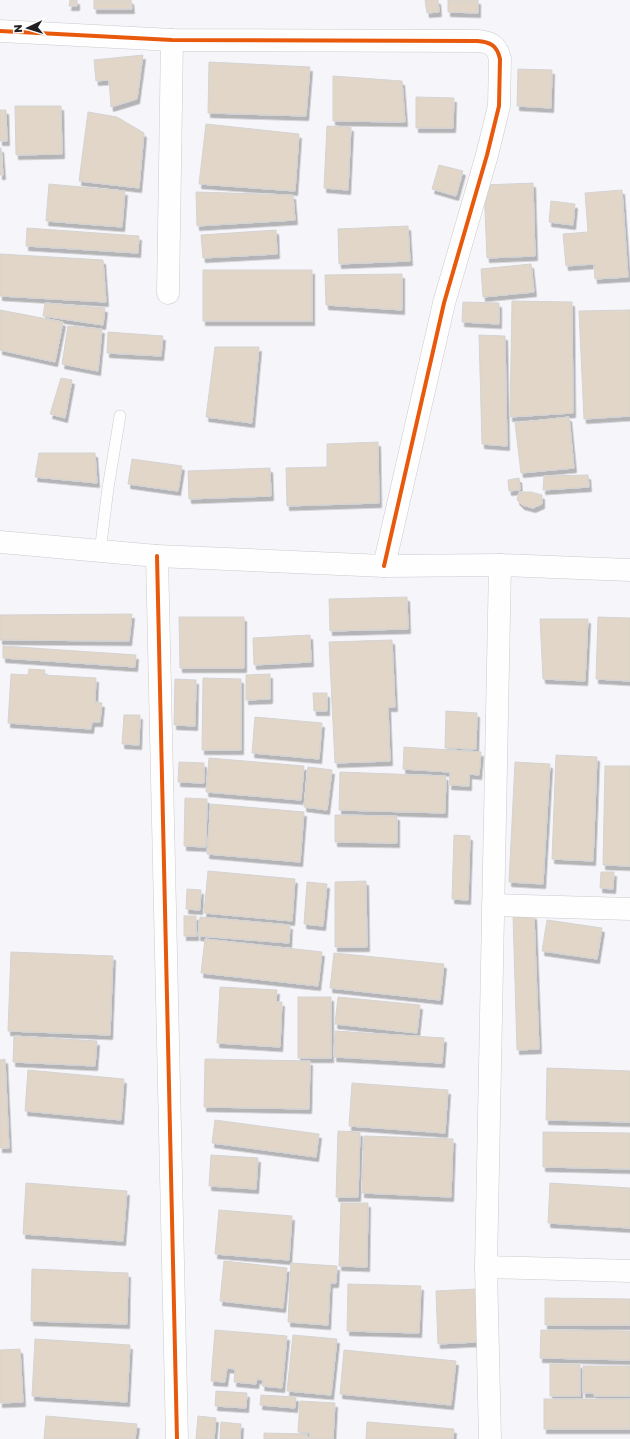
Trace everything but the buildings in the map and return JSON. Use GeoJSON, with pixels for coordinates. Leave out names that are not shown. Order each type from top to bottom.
{"type":"FeatureCollection","features":[{"type":"Feature","properties":{"kind":"street"},"geometry":{"type":"LineString","coordinates":[[0,31],[172,40],[485,41],[494,45],[499,52],[500,59],[499,106],[487,155],[444,303],[384,566]]}},
{"type":"Feature","properties":{"kind":"street"},"geometry":{"type":"LineString","coordinates":[[168,293],[172,40]]}},
{"type":"Feature","properties":{"kind":"street"},"geometry":{"type":"LineString","coordinates":[[0,542],[157,556],[384,566],[500,565],[630,570]]}},
{"type":"Feature","properties":{"kind":"street"},"geometry":{"type":"LineString","coordinates":[[157,556],[177,1439]]}},
{"type":"Feature","properties":{"kind":"street"},"geometry":{"type":"LineString","coordinates":[[490,1439],[486,1267],[500,565]]}},
{"type":"Feature","properties":{"kind":"street"},"geometry":{"type":"LineString","coordinates":[[493,905],[630,909]]}},
{"type":"Feature","properties":{"kind":"street"},"geometry":{"type":"LineString","coordinates":[[486,1267],[630,1271]]}},
{"type":"Feature","properties":{"kind":"lane"},"geometry":{"type":"LineString","coordinates":[[100,552],[108,488],[120,416]]}},
{"type":"Feature","properties":{"kind":"cycle path"},"geometry":{"type":"LineString","coordinates":[[0,31],[172,40],[477,41],[486,42],[495,47],[500,59],[499,106],[487,155],[444,303],[384,566]]}},
{"type":"Feature","properties":{"kind":"cycle path"},"geometry":{"type":"LineString","coordinates":[[157,556],[177,1439]]}}]}
